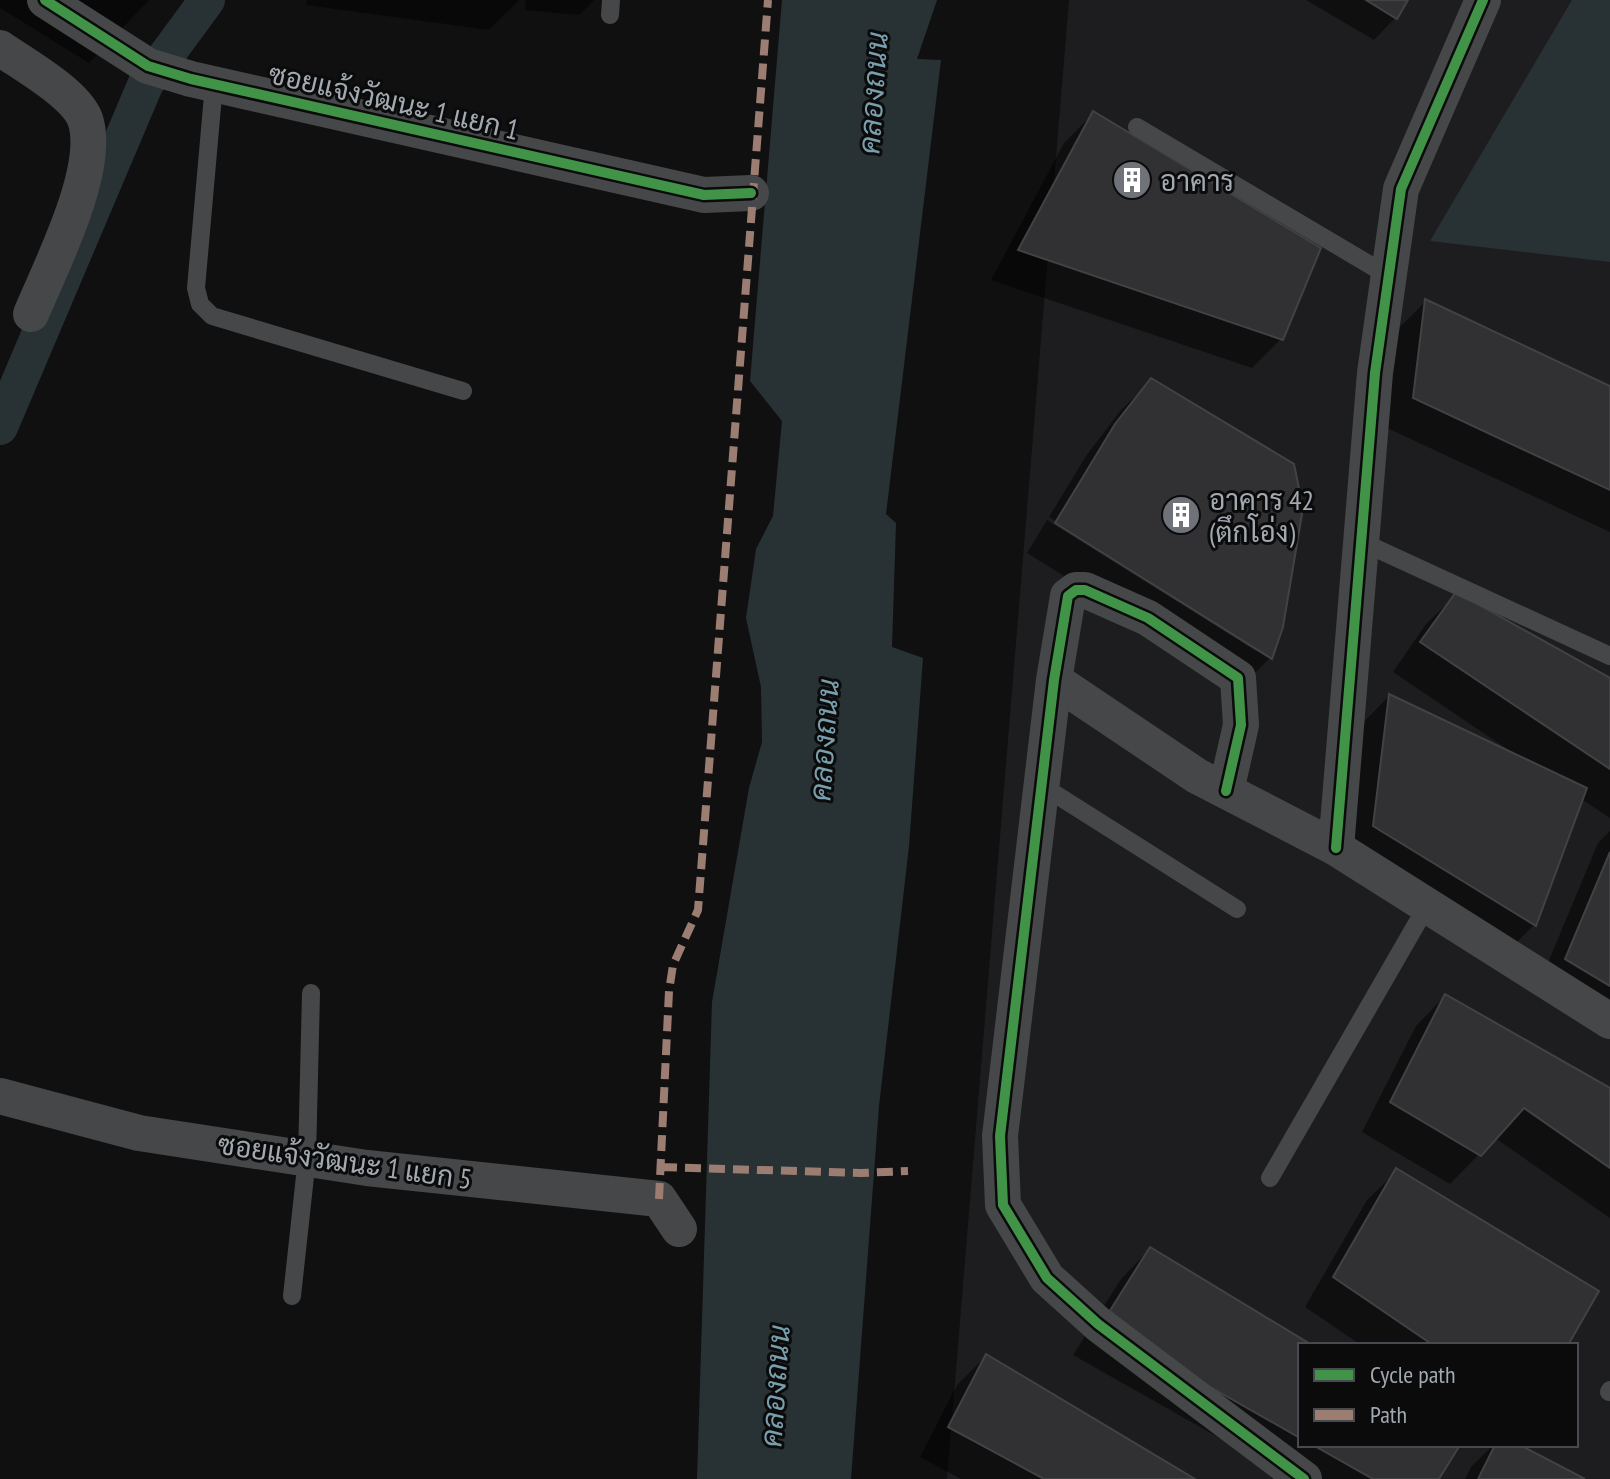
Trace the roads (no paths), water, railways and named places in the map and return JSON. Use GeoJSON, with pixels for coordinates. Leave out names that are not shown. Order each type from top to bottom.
{"type":"FeatureCollection","features":[{"type":"Feature","properties":{"kind":"street","name":"ซอยแจ้งวัฒนะ 1 แยก 1"},"geometry":{"type":"LineString","coordinates":[[45,0],[148,66],[203,82],[704,195],[751,193]]}},
{"type":"Feature","properties":{"kind":"street"},"geometry":{"type":"LineString","coordinates":[[1336,848],[1387,275],[1401,189],[1483,0]]}},
{"type":"Feature","properties":{"kind":"street"},"geometry":{"type":"LineString","coordinates":[[0,48],[64,94],[84,118],[88,143],[86,169],[31,314]]}},
{"type":"Feature","properties":{"kind":"street"},"geometry":{"type":"LineString","coordinates":[[1226,791],[1241,725],[1238,678],[1148,618],[1085,590],[1076,590],[1068,596],[1054,680],[1000,1136],[1003,1205],[1047,1278],[1098,1324],[1304,1479]]}},
{"type":"Feature","properties":{"kind":"street"},"geometry":{"type":"LineString","coordinates":[[1054,680],[1197,776],[1336,848],[1610,1021]]}},
{"type":"Feature","properties":{"kind":"street","name":"ซอยแจ้งวัฒนะ 1 แยก 5"},"geometry":{"type":"LineString","coordinates":[[0,1096],[139,1133],[367,1168],[659,1199],[679,1229]]}},
{"type":"Feature","properties":{"kind":"lane"},"geometry":{"type":"LineString","coordinates":[[203,82],[196,288],[200,304],[212,316],[463,391]]}},
{"type":"Feature","properties":{"kind":"lane"},"geometry":{"type":"LineString","coordinates":[[1137,127],[1387,275]]}},
{"type":"Feature","properties":{"kind":"lane"},"geometry":{"type":"LineString","coordinates":[[1362,542],[1610,656]]}},
{"type":"Feature","properties":{"kind":"lane"},"geometry":{"type":"LineString","coordinates":[[1041,785],[1237,909]]}},
{"type":"Feature","properties":{"kind":"lane"},"geometry":{"type":"LineString","coordinates":[[1270,1178],[1428,904]]}},
{"type":"Feature","properties":{"kind":"lane"},"geometry":{"type":"LineString","coordinates":[[292,1296],[307,1158],[311,993]]}},
{"type":"Feature","properties":{"kind":"water","name":"คลองถนน"},"geometry":{"type":"Polygon","coordinates":[[[782,0],[937,0],[917,59],[941,60],[886,514],[896,523],[892,647],[923,658],[909,846],[879,1106],[851,1479],[697,1479],[712,1002],[749,788],[762,742],[761,687],[746,618],[756,549],[773,516],[782,421],[750,381],[782,0]]]}},
{"type":"Feature","properties":{"kind":"water"},"geometry":{"type":"Polygon","coordinates":[[[1572,0],[1610,0],[1610,262],[1430,241],[1572,0]]]}},
{"type":"Feature","properties":{"kind":"waterway"},"geometry":{"type":"LineString","coordinates":[[0,427],[146,83],[207,0]]}},
{"type":"Feature","properties":{"kind":"place","name":"อาคาร"},"geometry":{"type":"Point","coordinates":[1132,180]}},
{"type":"Feature","properties":{"kind":"place","name":"อาคาร 42 (ตึกโอ่ง)"},"geometry":{"type":"Point","coordinates":[1181,515]}}]}
